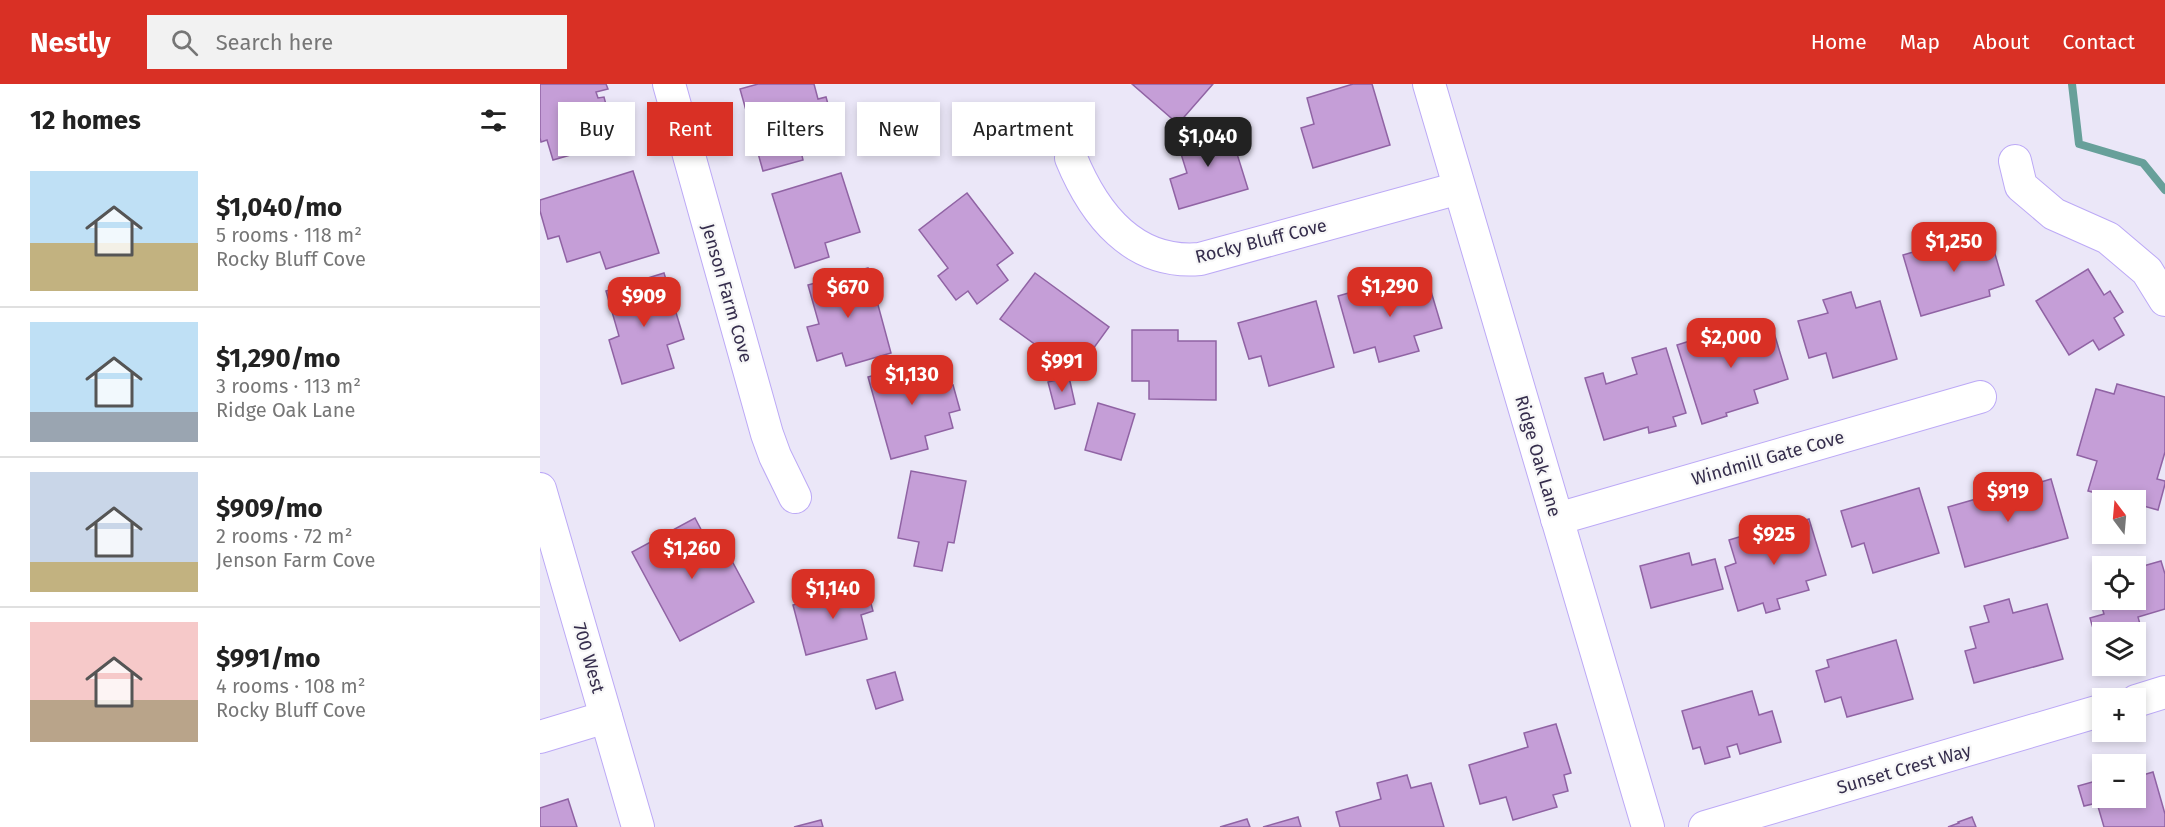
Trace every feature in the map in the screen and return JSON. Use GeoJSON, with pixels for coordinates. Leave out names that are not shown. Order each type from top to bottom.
{"type":"FeatureCollection","features":[{"type":"Feature","properties":{"kind":"street","name":"Jenson Farm Cove"},"geometry":{"type":"LineString","coordinates":[[669,84],[767,434],[795,497]]}},
{"type":"Feature","properties":{"kind":"street","name":"Ridge Oak Lane"},"geometry":{"type":"LineString","coordinates":[[1429,84],[1648,827]]}},
{"type":"Feature","properties":{"kind":"street","name":"Rocky Bluff Cove"},"geometry":{"type":"LineString","coordinates":[[1071,158],[1092,200],[1126,238],[1142,249],[1172,259],[1200,259],[1459,188]]}},
{"type":"Feature","properties":{"kind":"street"},"geometry":{"type":"LineString","coordinates":[[2015,161],[2021,186],[2054,214],[2108,238],[2147,271],[2165,300]]}},
{"type":"Feature","properties":{"kind":"street","name":"Windmill Gate Cove"},"geometry":{"type":"LineString","coordinates":[[1557,519],[1980,397]]}},
{"type":"Feature","properties":{"kind":"street","name":"700 West"},"geometry":{"type":"LineString","coordinates":[[540,489],[638,827]]}},
{"type":"Feature","properties":{"kind":"street"},"geometry":{"type":"LineString","coordinates":[[2146,697],[2165,692]]}},
{"type":"Feature","properties":{"kind":"street","name":"Sunset Crest Way"},"geometry":{"type":"LineString","coordinates":[[1705,827],[2092,713]]}},
{"type":"Feature","properties":{"kind":"street"},"geometry":{"type":"LineString","coordinates":[[540,737],[606,717]]}},
{"type":"Feature","properties":{"kind":"building"},"geometry":{"type":"Polygon","coordinates":[[[540,84],[606,84],[608,89],[596,92],[598,98],[604,97],[605,102],[558,102],[558,156],[567,156],[553,160],[547,140],[541,142],[540,84]]]}},
{"type":"Feature","properties":{"kind":"building"},"geometry":{"type":"Polygon","coordinates":[[[758,84],[814,84],[818,99],[826,97],[827,102],[745,102],[745,107],[740,89],[758,84]]]}},
{"type":"Feature","properties":{"kind":"building"},"geometry":{"type":"Polygon","coordinates":[[[1132,84],[1213,84],[1178,124],[1132,84]]]}},
{"type":"Feature","properties":{"kind":"building"},"geometry":{"type":"Polygon","coordinates":[[[1353,84],[1372,84],[1390,145],[1313,168],[1301,128],[1314,124],[1307,98],[1353,84]]]}},
{"type":"Feature","properties":{"kind":"building"},"geometry":{"type":"Polygon","coordinates":[[[1228,125],[1248,189],[1179,209],[1170,179],[1187,173],[1177,141],[1228,125]]]}},
{"type":"Feature","properties":{"kind":"building"},"geometry":{"type":"Polygon","coordinates":[[[759,156],[802,156],[803,160],[763,171],[759,156]]]}},
{"type":"Feature","properties":{"kind":"building"},"geometry":{"type":"Polygon","coordinates":[[[633,171],[659,253],[606,269],[600,252],[567,262],[559,236],[548,239],[540,211],[540,200],[633,171]]]}},
{"type":"Feature","properties":{"kind":"building"},"geometry":{"type":"Polygon","coordinates":[[[841,173],[860,232],[825,243],[829,257],[795,268],[772,194],[841,173]]]}},
{"type":"Feature","properties":{"kind":"building"},"geometry":{"type":"Polygon","coordinates":[[[967,193],[1013,253],[997,265],[1008,280],[977,304],[968,291],[956,300],[938,276],[948,268],[919,230],[967,193]]]}},
{"type":"Feature","properties":{"kind":"building"},"geometry":{"type":"Polygon","coordinates":[[[1988,230],[2004,285],[1989,290],[1990,296],[1921,316],[1903,255],[1988,230]]]}},
{"type":"Feature","properties":{"kind":"building"},"geometry":{"type":"Polygon","coordinates":[[[868,268],[891,353],[846,366],[842,353],[817,361],[807,327],[819,324],[808,285],[868,268]]]}},
{"type":"Feature","properties":{"kind":"building"},"geometry":{"type":"Polygon","coordinates":[[[2088,269],[2104,295],[2110,291],[2123,312],[2114,318],[2124,335],[2099,350],[2093,340],[2069,355],[2036,301],[2088,269]]]}},
{"type":"Feature","properties":{"kind":"building"},"geometry":{"type":"Polygon","coordinates":[[[664,273],[684,339],[667,345],[674,368],[622,384],[609,340],[619,336],[606,291],[664,273]]]}},
{"type":"Feature","properties":{"kind":"building"},"geometry":{"type":"Polygon","coordinates":[[[1035,273],[1109,327],[1072,378],[1041,355],[1044,351],[1000,319],[1035,273]]]}},
{"type":"Feature","properties":{"kind":"building"},"geometry":{"type":"Polygon","coordinates":[[[1427,278],[1442,328],[1414,336],[1419,351],[1379,362],[1375,347],[1354,353],[1338,296],[1380,284],[1382,291],[1427,278]]]}},
{"type":"Feature","properties":{"kind":"building"},"geometry":{"type":"Polygon","coordinates":[[[1851,292],[1856,308],[1880,301],[1897,359],[1833,378],[1826,353],[1809,358],[1798,321],[1828,313],[1823,300],[1851,292]]]}},
{"type":"Feature","properties":{"kind":"building"},"geometry":{"type":"Polygon","coordinates":[[[1316,301],[1334,367],[1269,386],[1261,356],[1249,359],[1238,323],[1316,301]]]}},
{"type":"Feature","properties":{"kind":"building"},"geometry":{"type":"Polygon","coordinates":[[[1747,323],[1749,330],[1771,323],[1788,379],[1754,390],[1758,403],[1726,413],[1727,416],[1702,424],[1677,345],[1747,323]]]}},
{"type":"Feature","properties":{"kind":"building"},"geometry":{"type":"Polygon","coordinates":[[[1132,330],[1178,330],[1178,341],[1216,341],[1216,400],[1149,399],[1149,381],[1132,381],[1132,330]]]}},
{"type":"Feature","properties":{"kind":"building"},"geometry":{"type":"Polygon","coordinates":[[[1666,348],[1686,413],[1673,417],[1676,426],[1649,433],[1648,427],[1604,440],[1585,378],[1603,373],[1606,384],[1637,374],[1632,358],[1666,348]]]}},
{"type":"Feature","properties":{"kind":"building"},"geometry":{"type":"Polygon","coordinates":[[[934,358],[942,388],[953,385],[960,410],[949,413],[953,428],[925,436],[928,449],[891,459],[868,377],[934,358]]]}},
{"type":"Feature","properties":{"kind":"building"},"geometry":{"type":"Polygon","coordinates":[[[1069,377],[1075,404],[1055,409],[1048,382],[1069,377]]]}},
{"type":"Feature","properties":{"kind":"building"},"geometry":{"type":"Polygon","coordinates":[[[2117,384],[2165,397],[2165,452],[2157,479],[2165,481],[2165,484],[2158,510],[2146,507],[2146,490],[2088,491],[2097,461],[2077,455],[2096,389],[2114,394],[2117,384]]]}},
{"type":"Feature","properties":{"kind":"building"},"geometry":{"type":"Polygon","coordinates":[[[1098,403],[1135,414],[1121,460],[1085,450],[1098,403]]]}},
{"type":"Feature","properties":{"kind":"building"},"geometry":{"type":"Polygon","coordinates":[[[911,471],[966,481],[954,543],[948,542],[942,571],[914,566],[919,542],[898,538],[911,471]]]}},
{"type":"Feature","properties":{"kind":"building"},"geometry":{"type":"Polygon","coordinates":[[[2051,479],[2068,538],[1965,567],[1948,507],[1997,493],[2000,501],[2013,498],[2011,491],[2051,479]]]}},
{"type":"Feature","properties":{"kind":"building"},"geometry":{"type":"Polygon","coordinates":[[[1919,488],[1939,553],[1873,573],[1864,543],[1852,547],[1841,511],[1919,488]]]}},
{"type":"Feature","properties":{"kind":"building"},"geometry":{"type":"Polygon","coordinates":[[[695,518],[714,554],[725,548],[754,602],[680,641],[632,552],[695,518]]]}},
{"type":"Feature","properties":{"kind":"building"},"geometry":{"type":"Polygon","coordinates":[[[1809,519],[1826,575],[1806,581],[1809,590],[1777,599],[1780,609],[1766,613],[1763,603],[1738,611],[1725,567],[1736,563],[1729,540],[1759,531],[1765,550],[1775,547],[1770,531],[1809,519]]]}},
{"type":"Feature","properties":{"kind":"building"},"geometry":{"type":"Polygon","coordinates":[[[1689,553],[1692,565],[1715,559],[1723,589],[1651,608],[1640,566],[1689,553]]]}},
{"type":"Feature","properties":{"kind":"building"},"geometry":{"type":"Polygon","coordinates":[[[2161,561],[2165,574],[2165,609],[2138,617],[2139,622],[2092,622],[2092,625],[2090,618],[2104,614],[2103,610],[2146,610],[2146,565],[2161,561]]]}},
{"type":"Feature","properties":{"kind":"building"},"geometry":{"type":"Polygon","coordinates":[[[866,585],[873,611],[861,615],[867,639],[806,655],[793,605],[866,585]]]}},
{"type":"Feature","properties":{"kind":"building"},"geometry":{"type":"Polygon","coordinates":[[[2009,599],[2013,613],[2047,604],[2063,659],[1974,683],[1965,651],[1976,648],[1970,627],[1989,622],[1984,606],[2009,599]]]}},
{"type":"Feature","properties":{"kind":"building"},"geometry":{"type":"Polygon","coordinates":[[[1896,640],[1913,699],[1847,717],[1841,697],[1825,702],[1816,671],[1829,667],[1827,660],[1896,640]]]}},
{"type":"Feature","properties":{"kind":"building"},"geometry":{"type":"Polygon","coordinates":[[[895,672],[903,700],[876,709],[867,680],[895,672]]]}},
{"type":"Feature","properties":{"kind":"building"},"geometry":{"type":"Polygon","coordinates":[[[1752,691],[1759,715],[1772,711],[1781,742],[1740,754],[1737,744],[1727,747],[1730,757],[1705,764],[1700,747],[1693,749],[1682,711],[1752,691]]]}},
{"type":"Feature","properties":{"kind":"building"},"geometry":{"type":"Polygon","coordinates":[[[1556,724],[1571,773],[1564,775],[1568,791],[1553,795],[1557,807],[1513,820],[1506,797],[1480,804],[1469,765],[1528,747],[1524,733],[1556,724]]]}},
{"type":"Feature","properties":{"kind":"building"},"geometry":{"type":"Polygon","coordinates":[[[2153,772],[2165,814],[2165,827],[2104,827],[2098,808],[2146,808],[2146,774],[2153,772]]]}},
{"type":"Feature","properties":{"kind":"building"},"geometry":{"type":"Polygon","coordinates":[[[1407,775],[1411,788],[1431,783],[1444,827],[1340,827],[1336,812],[1381,799],[1377,783],[1407,775]]]}},
{"type":"Feature","properties":{"kind":"building"},"geometry":{"type":"Polygon","coordinates":[[[2092,782],[2092,804],[2084,806],[2078,786],[2092,782]]]}},
{"type":"Feature","properties":{"kind":"building"},"geometry":{"type":"Polygon","coordinates":[[[568,799],[577,827],[540,827],[540,808],[568,799]]]}},
{"type":"Feature","properties":{"kind":"building"},"geometry":{"type":"Polygon","coordinates":[[[1298,817],[1301,827],[1263,827],[1298,817]]]}},
{"type":"Feature","properties":{"kind":"building"},"geometry":{"type":"Polygon","coordinates":[[[1972,817],[1976,827],[1948,827],[1958,822],[1972,817]]]}},
{"type":"Feature","properties":{"kind":"building"},"geometry":{"type":"Polygon","coordinates":[[[1247,819],[1250,827],[1220,827],[1247,819]]]}},
{"type":"Feature","properties":{"kind":"building"},"geometry":{"type":"Polygon","coordinates":[[[821,820],[823,827],[794,827],[821,820]]]}},
{"type":"Feature","properties":{"kind":"waterway"},"geometry":{"type":"LineString","coordinates":[[2072,84],[2079,144],[2143,163],[2165,190]]}}]}
